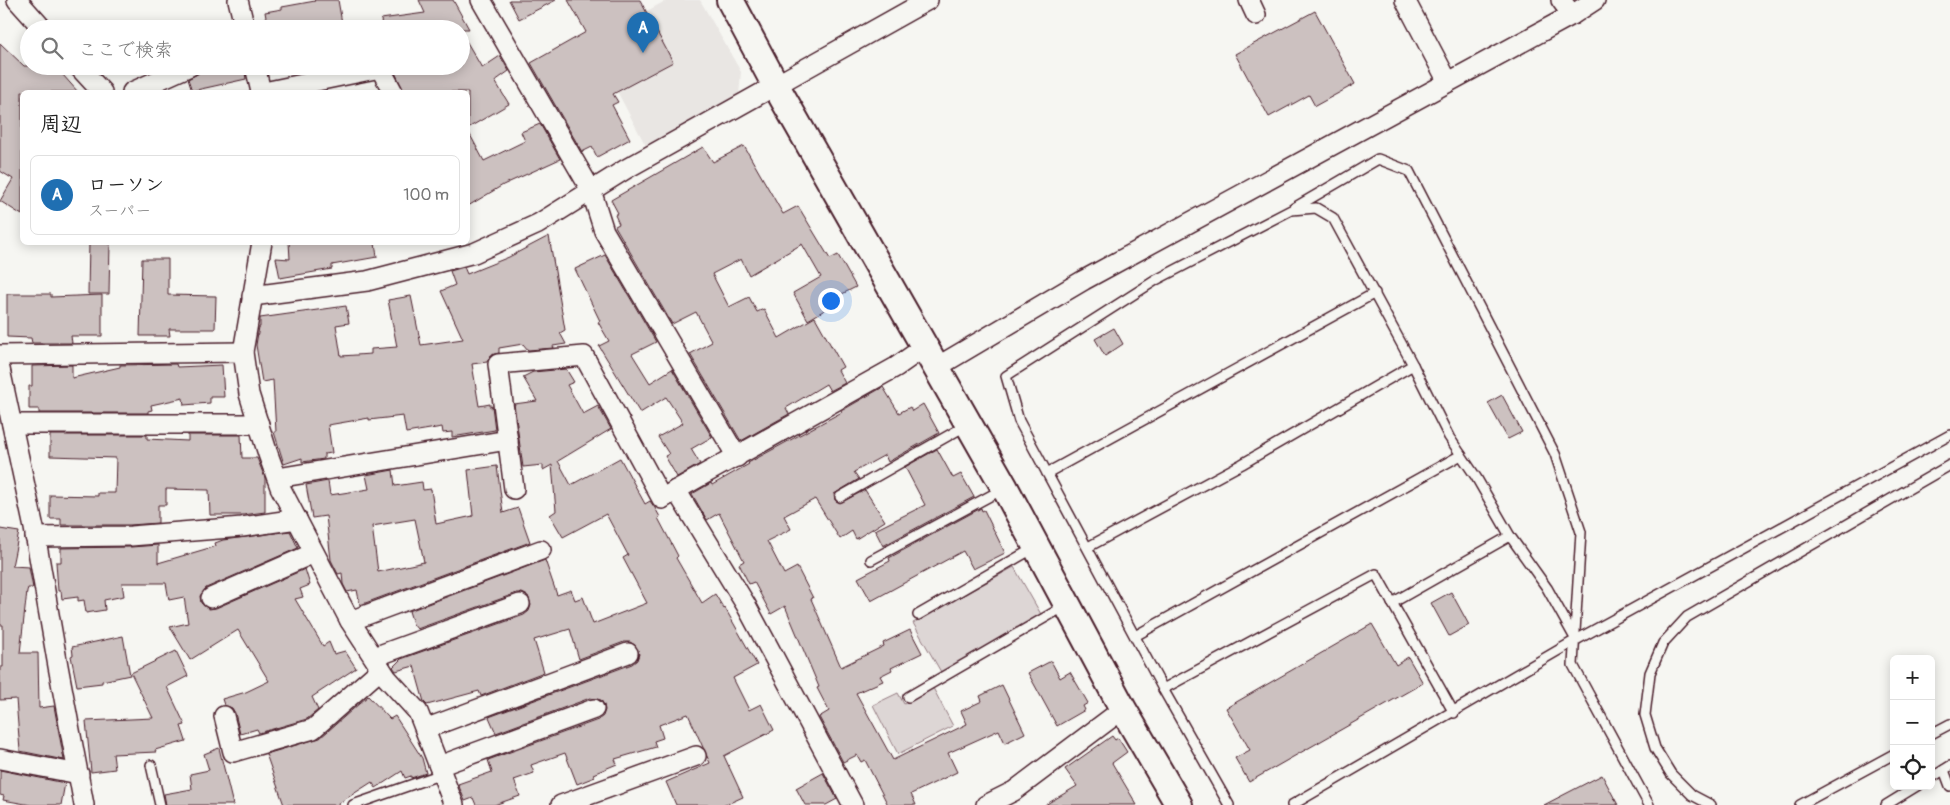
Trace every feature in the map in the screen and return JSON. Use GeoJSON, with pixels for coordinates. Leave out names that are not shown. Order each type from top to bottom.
{"type":"FeatureCollection","features":[{"type":"Feature","properties":{"kind":"street"},"geometry":{"type":"LineString","coordinates":[[17,0],[35,20]]}},
{"type":"Feature","properties":{"kind":"street"},"geometry":{"type":"LineString","coordinates":[[238,0],[243,20]]}},
{"type":"Feature","properties":{"kind":"street"},"geometry":{"type":"LineString","coordinates":[[481,0],[591,190],[604,231],[737,456]]}},
{"type":"Feature","properties":{"kind":"street"},"geometry":{"type":"LineString","coordinates":[[730,0],[776,86],[932,357],[1037,546],[1123,709],[1179,805]]}},
{"type":"Feature","properties":{"kind":"street"},"geometry":{"type":"LineString","coordinates":[[252,296],[367,281],[474,253],[538,224],[591,190],[928,0]]}},
{"type":"Feature","properties":{"kind":"street"},"geometry":{"type":"LineString","coordinates":[[1405,0],[1448,82]]}},
{"type":"Feature","properties":{"kind":"street"},"geometry":{"type":"LineString","coordinates":[[514,489],[498,364],[584,356],[662,499],[896,367],[932,357],[1084,280],[1448,82],[1566,7],[1595,0]]}},
{"type":"Feature","properties":{"kind":"street"},"geometry":{"type":"LineString","coordinates":[[86,75],[100,90]]}},
{"type":"Feature","properties":{"kind":"street"},"geometry":{"type":"LineString","coordinates":[[136,90],[170,75]]}},
{"type":"Feature","properties":{"kind":"street"},"geometry":{"type":"LineString","coordinates":[[258,75],[262,90]]}},
{"type":"Feature","properties":{"kind":"street"},"geometry":{"type":"LineString","coordinates":[[273,90],[346,75]]}},
{"type":"Feature","properties":{"kind":"street"},"geometry":{"type":"LineString","coordinates":[[384,75],[392,90]]}},
{"type":"Feature","properties":{"kind":"street"},"geometry":{"type":"LineString","coordinates":[[261,245],[243,352],[249,394],[277,478],[350,621],[377,663],[418,712],[454,805]]}},
{"type":"Feature","properties":{"kind":"street"},"geometry":{"type":"LineString","coordinates":[[0,355],[243,352]]}},
{"type":"Feature","properties":{"kind":"street"},"geometry":{"type":"LineString","coordinates":[[0,369],[36,536],[84,805]]}},
{"type":"Feature","properties":{"kind":"street"},"geometry":{"type":"LineString","coordinates":[[12,424],[259,424]]}},
{"type":"Feature","properties":{"kind":"street"},"geometry":{"type":"LineString","coordinates":[[277,478],[508,440]]}},
{"type":"Feature","properties":{"kind":"street"},"geometry":{"type":"LineString","coordinates":[[676,490],[746,605],[853,805]]}},
{"type":"Feature","properties":{"kind":"street"},"geometry":{"type":"LineString","coordinates":[[36,536],[131,536],[242,527],[297,519]]}},
{"type":"Feature","properties":{"kind":"street"},"geometry":{"type":"LineString","coordinates":[[350,621],[541,550]]}},
{"type":"Feature","properties":{"kind":"street"},"geometry":{"type":"LineString","coordinates":[[211,598],[314,553]]}},
{"type":"Feature","properties":{"kind":"street"},"geometry":{"type":"LineString","coordinates":[[224,716],[233,752],[313,729],[377,663],[520,604]]}},
{"type":"Feature","properties":{"kind":"street"},"geometry":{"type":"LineString","coordinates":[[425,729],[628,653]]}},
{"type":"Feature","properties":{"kind":"street"},"geometry":{"type":"LineString","coordinates":[[441,770],[594,709]]}},
{"type":"Feature","properties":{"kind":"street"},"geometry":{"type":"LineString","coordinates":[[986,805],[1011,800],[1123,709]]}},
{"type":"Feature","properties":{"kind":"street"},"geometry":{"type":"LineString","coordinates":[[561,805],[696,756]]}},
{"type":"Feature","properties":{"kind":"street"},"geometry":{"type":"LineString","coordinates":[[0,759],[79,774]]}},
{"type":"Feature","properties":{"kind":"lane"},"geometry":{"type":"LineString","coordinates":[[1229,805],[1163,689],[1019,421],[1006,376],[1156,280],[1291,210],[1378,160],[1409,171],[1555,454],[1581,532],[1573,665],[1649,805]]}},
{"type":"Feature","properties":{"kind":"lane"},"geometry":{"type":"LineString","coordinates":[[1291,210],[1316,208],[1333,218],[1413,365],[1449,437],[1510,536],[1548,588],[1576,640]]}},
{"type":"Feature","properties":{"kind":"lane"},"geometry":{"type":"LineString","coordinates":[[1047,472],[1374,293]]}},
{"type":"Feature","properties":{"kind":"lane"},"geometry":{"type":"LineString","coordinates":[[1088,548],[1242,464],[1413,365]]}},
{"type":"Feature","properties":{"kind":"lane"},"geometry":{"type":"LineString","coordinates":[[840,497],[969,424]]}},
{"type":"Feature","properties":{"kind":"lane"},"geometry":{"type":"LineString","coordinates":[[1292,805],[1454,713],[1576,640],[1950,435]]}},
{"type":"Feature","properties":{"kind":"lane"},"geometry":{"type":"LineString","coordinates":[[1135,636],[1461,456]]}},
{"type":"Feature","properties":{"kind":"lane"},"geometry":{"type":"LineString","coordinates":[[1711,805],[1692,795],[1670,774],[1655,748],[1645,715],[1650,674],[1663,643],[1687,617],[1950,465]]}},
{"type":"Feature","properties":{"kind":"lane"},"geometry":{"type":"LineString","coordinates":[[871,560],[1005,488]]}},
{"type":"Feature","properties":{"kind":"lane"},"geometry":{"type":"LineString","coordinates":[[1392,603],[1510,536]]}},
{"type":"Feature","properties":{"kind":"lane"},"geometry":{"type":"LineString","coordinates":[[918,615],[1037,546]]}},
{"type":"Feature","properties":{"kind":"lane"},"geometry":{"type":"LineString","coordinates":[[1163,689],[1376,574],[1454,713]]}},
{"type":"Feature","properties":{"kind":"lane"},"geometry":{"type":"LineString","coordinates":[[908,697],[1068,604]]}},
{"type":"Feature","properties":{"kind":"lane"},"geometry":{"type":"LineString","coordinates":[[1935,732],[1950,724]]}},
{"type":"Feature","properties":{"kind":"lane"},"geometry":{"type":"LineString","coordinates":[[1800,805],[1890,756]]}},
{"type":"Feature","properties":{"kind":"lane"},"geometry":{"type":"LineString","coordinates":[[151,765],[160,805]]}},
{"type":"Feature","properties":{"kind":"lane"},"geometry":{"type":"LineString","coordinates":[[1935,776],[1947,768],[1950,786]]}},
{"type":"Feature","properties":{"kind":"lane"},"geometry":{"type":"LineString","coordinates":[[353,805],[441,770]]}},
{"type":"Feature","properties":{"kind":"lane"},"geometry":{"type":"LineString","coordinates":[[1886,805],[1910,790]]}},
{"type":"Feature","properties":{"kind":"shaded area"},"geometry":{"type":"Polygon","coordinates":[[[667,0],[700,0],[741,72],[739,96],[646,146],[591,42],[667,0]]]}},
{"type":"Feature","properties":{"kind":"shaded area"},"geometry":{"type":"Polygon","coordinates":[[[1014,567],[1042,616],[941,672],[913,623],[1014,567]]]}},
{"type":"Feature","properties":{"kind":"shaded area"},"geometry":{"type":"Polygon","coordinates":[[[933,688],[953,726],[898,754],[873,705],[898,693],[904,704],[933,688]]]}},
{"type":"Feature","properties":{"kind":"building"},"geometry":{"type":"Polygon","coordinates":[[[338,0],[341,20],[266,20],[265,12],[315,1],[338,0]]]}},
{"type":"Feature","properties":{"kind":"building"},"geometry":{"type":"Polygon","coordinates":[[[419,0],[453,0],[464,20],[381,20],[381,19],[425,13],[419,0]]]}},
{"type":"Feature","properties":{"kind":"building"},"geometry":{"type":"Polygon","coordinates":[[[509,0],[556,0],[519,19],[509,0]]]}},
{"type":"Feature","properties":{"kind":"building"},"geometry":{"type":"Polygon","coordinates":[[[568,0],[640,0],[673,62],[613,94],[618,102],[612,105],[630,139],[597,157],[592,147],[582,152],[531,63],[586,32],[568,0]]]}},
{"type":"Feature","properties":{"kind":"building"},"geometry":{"type":"Polygon","coordinates":[[[1315,11],[1355,84],[1315,106],[1309,95],[1269,117],[1235,54],[1315,11]]]}},
{"type":"Feature","properties":{"kind":"building"},"geometry":{"type":"Polygon","coordinates":[[[0,43],[20,62],[20,75],[63,75],[76,90],[20,90],[20,214],[0,201],[13,179],[0,171],[0,43]]]}},
{"type":"Feature","properties":{"kind":"building"},"geometry":{"type":"Polygon","coordinates":[[[470,47],[482,68],[500,56],[509,71],[495,81],[509,104],[470,127],[470,90],[403,90],[396,75],[470,75],[470,47]]]}},
{"type":"Feature","properties":{"kind":"building"},"geometry":{"type":"Polygon","coordinates":[[[195,75],[245,75],[246,79],[192,90],[188,79],[195,75]]]}},
{"type":"Feature","properties":{"kind":"building"},"geometry":{"type":"Polygon","coordinates":[[[540,124],[560,159],[503,185],[470,205],[470,135],[484,161],[525,141],[521,132],[540,124]]]}},
{"type":"Feature","properties":{"kind":"building"},"geometry":{"type":"Polygon","coordinates":[[[744,146],[783,214],[798,206],[830,259],[838,255],[856,287],[830,300],[833,305],[808,320],[793,293],[821,277],[802,244],[749,275],[741,259],[712,274],[729,307],[749,297],[757,312],[764,309],[779,338],[815,317],[843,367],[838,370],[845,383],[830,391],[826,384],[786,408],[789,414],[741,441],[690,354],[712,342],[696,312],[672,324],[615,226],[619,224],[615,215],[618,213],[611,200],[703,147],[713,162],[744,146]]]}},
{"type":"Feature","properties":{"kind":"building"},"geometry":{"type":"Polygon","coordinates":[[[549,236],[565,330],[560,333],[566,344],[553,346],[554,348],[528,350],[523,344],[499,348],[499,353],[491,355],[487,362],[472,364],[479,406],[490,404],[490,407],[492,406],[495,430],[452,437],[452,432],[443,433],[442,427],[406,433],[403,416],[369,420],[369,418],[328,425],[332,453],[324,454],[324,459],[302,462],[302,458],[284,464],[274,432],[276,432],[273,380],[262,382],[256,345],[260,318],[346,306],[349,323],[336,325],[341,356],[371,354],[371,349],[397,347],[388,300],[411,296],[421,345],[463,339],[441,291],[455,285],[450,271],[464,267],[467,274],[509,257],[549,236]]]}},
{"type":"Feature","properties":{"kind":"building"},"geometry":{"type":"Polygon","coordinates":[[[89,245],[110,245],[109,294],[88,294],[89,245]]]}},
{"type":"Feature","properties":{"kind":"building"},"geometry":{"type":"Polygon","coordinates":[[[289,245],[375,245],[377,257],[332,265],[332,269],[280,278],[276,258],[290,259],[289,245]]]}},
{"type":"Feature","properties":{"kind":"building"},"geometry":{"type":"Polygon","coordinates":[[[605,255],[656,342],[632,354],[650,383],[672,369],[712,437],[691,449],[700,464],[677,477],[665,456],[669,454],[658,437],[683,423],[666,397],[640,413],[599,346],[609,341],[598,322],[600,321],[575,269],[605,255]]]}},
{"type":"Feature","properties":{"kind":"building"},"geometry":{"type":"Polygon","coordinates":[[[142,259],[168,259],[168,295],[216,296],[215,329],[169,329],[170,336],[140,336],[142,259]]]}},
{"type":"Feature","properties":{"kind":"building"},"geometry":{"type":"Polygon","coordinates":[[[7,294],[51,294],[51,297],[102,295],[102,336],[71,336],[72,343],[32,343],[31,338],[7,337],[7,294]]]}},
{"type":"Feature","properties":{"kind":"building"},"geometry":{"type":"Polygon","coordinates":[[[1114,328],[1123,344],[1105,356],[1095,339],[1114,328]]]}},
{"type":"Feature","properties":{"kind":"building"},"geometry":{"type":"Polygon","coordinates":[[[176,364],[177,367],[222,365],[224,397],[210,397],[210,403],[184,405],[183,398],[151,405],[152,410],[148,411],[148,413],[39,413],[39,409],[29,409],[29,386],[32,386],[32,366],[72,365],[72,378],[120,367],[120,365],[176,364]]]}},
{"type":"Feature","properties":{"kind":"building"},"geometry":{"type":"Polygon","coordinates":[[[566,369],[574,382],[567,385],[583,414],[598,406],[611,429],[558,461],[571,485],[620,458],[645,504],[650,501],[655,508],[660,517],[658,518],[678,556],[676,558],[702,603],[715,594],[757,665],[733,678],[749,710],[761,704],[774,730],[724,756],[743,797],[725,805],[676,805],[666,782],[710,763],[688,714],[659,725],[663,738],[654,741],[656,747],[615,759],[617,764],[593,774],[595,777],[577,784],[565,753],[531,765],[534,773],[514,780],[520,796],[494,805],[476,805],[473,798],[465,801],[458,784],[492,772],[488,760],[598,720],[603,716],[605,710],[601,700],[590,698],[496,733],[489,717],[632,664],[637,660],[639,654],[635,645],[630,642],[624,642],[579,659],[570,629],[534,640],[544,672],[481,696],[479,691],[427,705],[424,702],[414,666],[396,671],[393,667],[401,659],[524,615],[529,611],[531,605],[528,596],[517,593],[417,629],[413,624],[409,611],[545,560],[557,595],[571,590],[575,600],[583,597],[593,624],[647,603],[623,558],[628,555],[606,514],[563,537],[550,515],[556,511],[552,465],[543,470],[543,465],[523,467],[514,404],[537,401],[523,377],[533,372],[566,369]]]}},
{"type":"Feature","properties":{"kind":"building"},"geometry":{"type":"Polygon","coordinates":[[[883,387],[899,413],[910,407],[912,411],[923,404],[939,433],[888,462],[885,455],[854,472],[859,479],[834,494],[835,500],[840,503],[865,490],[885,521],[856,539],[852,531],[840,539],[815,499],[784,516],[791,529],[767,541],[784,574],[797,567],[813,598],[811,599],[841,667],[884,646],[883,643],[910,630],[922,653],[891,668],[892,670],[880,676],[883,681],[856,693],[893,760],[967,724],[961,711],[982,701],[980,696],[1002,685],[1025,733],[1005,743],[999,730],[948,753],[957,772],[911,794],[916,805],[888,805],[865,760],[861,762],[857,755],[843,762],[819,717],[829,711],[817,688],[819,687],[785,606],[771,614],[754,582],[749,584],[739,564],[744,561],[719,513],[707,520],[692,494],[711,483],[712,485],[883,387]]]}},
{"type":"Feature","properties":{"kind":"building"},"geometry":{"type":"Polygon","coordinates":[[[1502,395],[1522,432],[1508,439],[1488,403],[1502,395]]]}},
{"type":"Feature","properties":{"kind":"building"},"geometry":{"type":"Polygon","coordinates":[[[50,435],[147,435],[147,439],[188,441],[188,435],[241,435],[242,458],[257,458],[265,478],[265,512],[243,515],[210,515],[209,490],[166,489],[166,505],[158,505],[158,523],[61,525],[61,519],[50,519],[50,495],[98,496],[98,493],[115,493],[116,458],[50,456],[50,435]]]}},
{"type":"Feature","properties":{"kind":"building"},"geometry":{"type":"Polygon","coordinates":[[[937,449],[953,478],[961,474],[974,497],[883,546],[875,530],[925,505],[905,467],[937,449]]]}},
{"type":"Feature","properties":{"kind":"building"},"geometry":{"type":"Polygon","coordinates":[[[497,466],[503,513],[518,508],[530,542],[360,605],[357,590],[347,592],[343,584],[342,573],[338,574],[331,560],[326,516],[312,518],[306,485],[328,481],[330,495],[369,489],[366,475],[393,470],[395,486],[422,482],[423,490],[431,489],[436,524],[473,516],[468,470],[497,466]],[[415,519],[372,526],[378,572],[424,562],[415,519]]]}},
{"type":"Feature","properties":{"kind":"building"},"geometry":{"type":"Polygon","coordinates":[[[981,508],[982,511],[984,510],[1005,553],[973,569],[963,551],[871,601],[858,578],[890,561],[889,558],[981,508]]]}},
{"type":"Feature","properties":{"kind":"building"},"geometry":{"type":"Polygon","coordinates":[[[0,529],[19,532],[12,566],[29,567],[33,588],[28,588],[27,591],[20,653],[38,653],[39,708],[54,706],[64,760],[20,751],[16,699],[0,700],[0,667],[3,667],[3,625],[0,625],[0,529]]]}},
{"type":"Feature","properties":{"kind":"building"},"geometry":{"type":"Polygon","coordinates":[[[290,531],[298,548],[206,588],[200,596],[201,603],[209,609],[216,608],[305,569],[310,585],[300,589],[303,597],[295,599],[323,646],[329,642],[334,654],[345,651],[356,668],[312,697],[318,710],[307,719],[259,733],[257,729],[240,734],[235,713],[232,708],[224,705],[222,699],[246,692],[269,681],[238,630],[190,660],[170,627],[188,623],[184,597],[169,600],[166,583],[122,583],[124,596],[104,600],[105,610],[86,613],[84,600],[78,601],[78,597],[62,599],[61,591],[58,591],[56,562],[61,562],[61,548],[158,545],[158,563],[216,546],[215,543],[223,540],[290,531]]]}},
{"type":"Feature","properties":{"kind":"building"},"geometry":{"type":"Polygon","coordinates":[[[1451,592],[1469,625],[1449,636],[1431,603],[1451,592]]]}},
{"type":"Feature","properties":{"kind":"building"},"geometry":{"type":"Polygon","coordinates":[[[1372,624],[1396,665],[1408,657],[1423,683],[1249,782],[1235,758],[1250,750],[1226,708],[1372,624]]]}},
{"type":"Feature","properties":{"kind":"building"},"geometry":{"type":"Polygon","coordinates":[[[123,636],[130,675],[102,681],[102,683],[77,686],[71,656],[73,655],[72,647],[123,636]]]}},
{"type":"Feature","properties":{"kind":"building"},"geometry":{"type":"Polygon","coordinates":[[[176,651],[188,676],[167,687],[185,725],[181,726],[186,741],[155,750],[156,752],[113,754],[115,769],[91,772],[86,721],[153,718],[131,673],[176,651]]]}},
{"type":"Feature","properties":{"kind":"building"},"geometry":{"type":"Polygon","coordinates":[[[1051,661],[1060,678],[1070,672],[1088,703],[1083,706],[1085,710],[1057,726],[1028,673],[1051,661]]]}},
{"type":"Feature","properties":{"kind":"building"},"geometry":{"type":"Polygon","coordinates":[[[368,696],[390,719],[395,716],[422,758],[426,773],[405,778],[402,771],[376,788],[372,782],[336,805],[284,805],[266,754],[320,738],[368,696]]]}},
{"type":"Feature","properties":{"kind":"building"},"geometry":{"type":"Polygon","coordinates":[[[1112,736],[1115,740],[1118,738],[1127,752],[1112,763],[1137,805],[1045,805],[1077,786],[1065,769],[1112,736]]]}},
{"type":"Feature","properties":{"kind":"building"},"geometry":{"type":"Polygon","coordinates":[[[219,748],[233,805],[166,805],[164,794],[192,789],[190,774],[209,770],[204,754],[219,748]]]}},
{"type":"Feature","properties":{"kind":"building"},"geometry":{"type":"Polygon","coordinates":[[[0,770],[65,783],[61,805],[31,805],[3,800],[4,796],[0,795],[0,770]]]}},
{"type":"Feature","properties":{"kind":"building"},"geometry":{"type":"Polygon","coordinates":[[[823,773],[837,799],[826,805],[805,805],[796,788],[823,773]]]}},
{"type":"Feature","properties":{"kind":"building"},"geometry":{"type":"Polygon","coordinates":[[[1602,775],[1618,805],[1544,805],[1602,775]]]}},
{"type":"Feature","properties":{"kind":"place","name":"ローソン"},"geometry":{"type":"Point","coordinates":[643,53]}}]}
